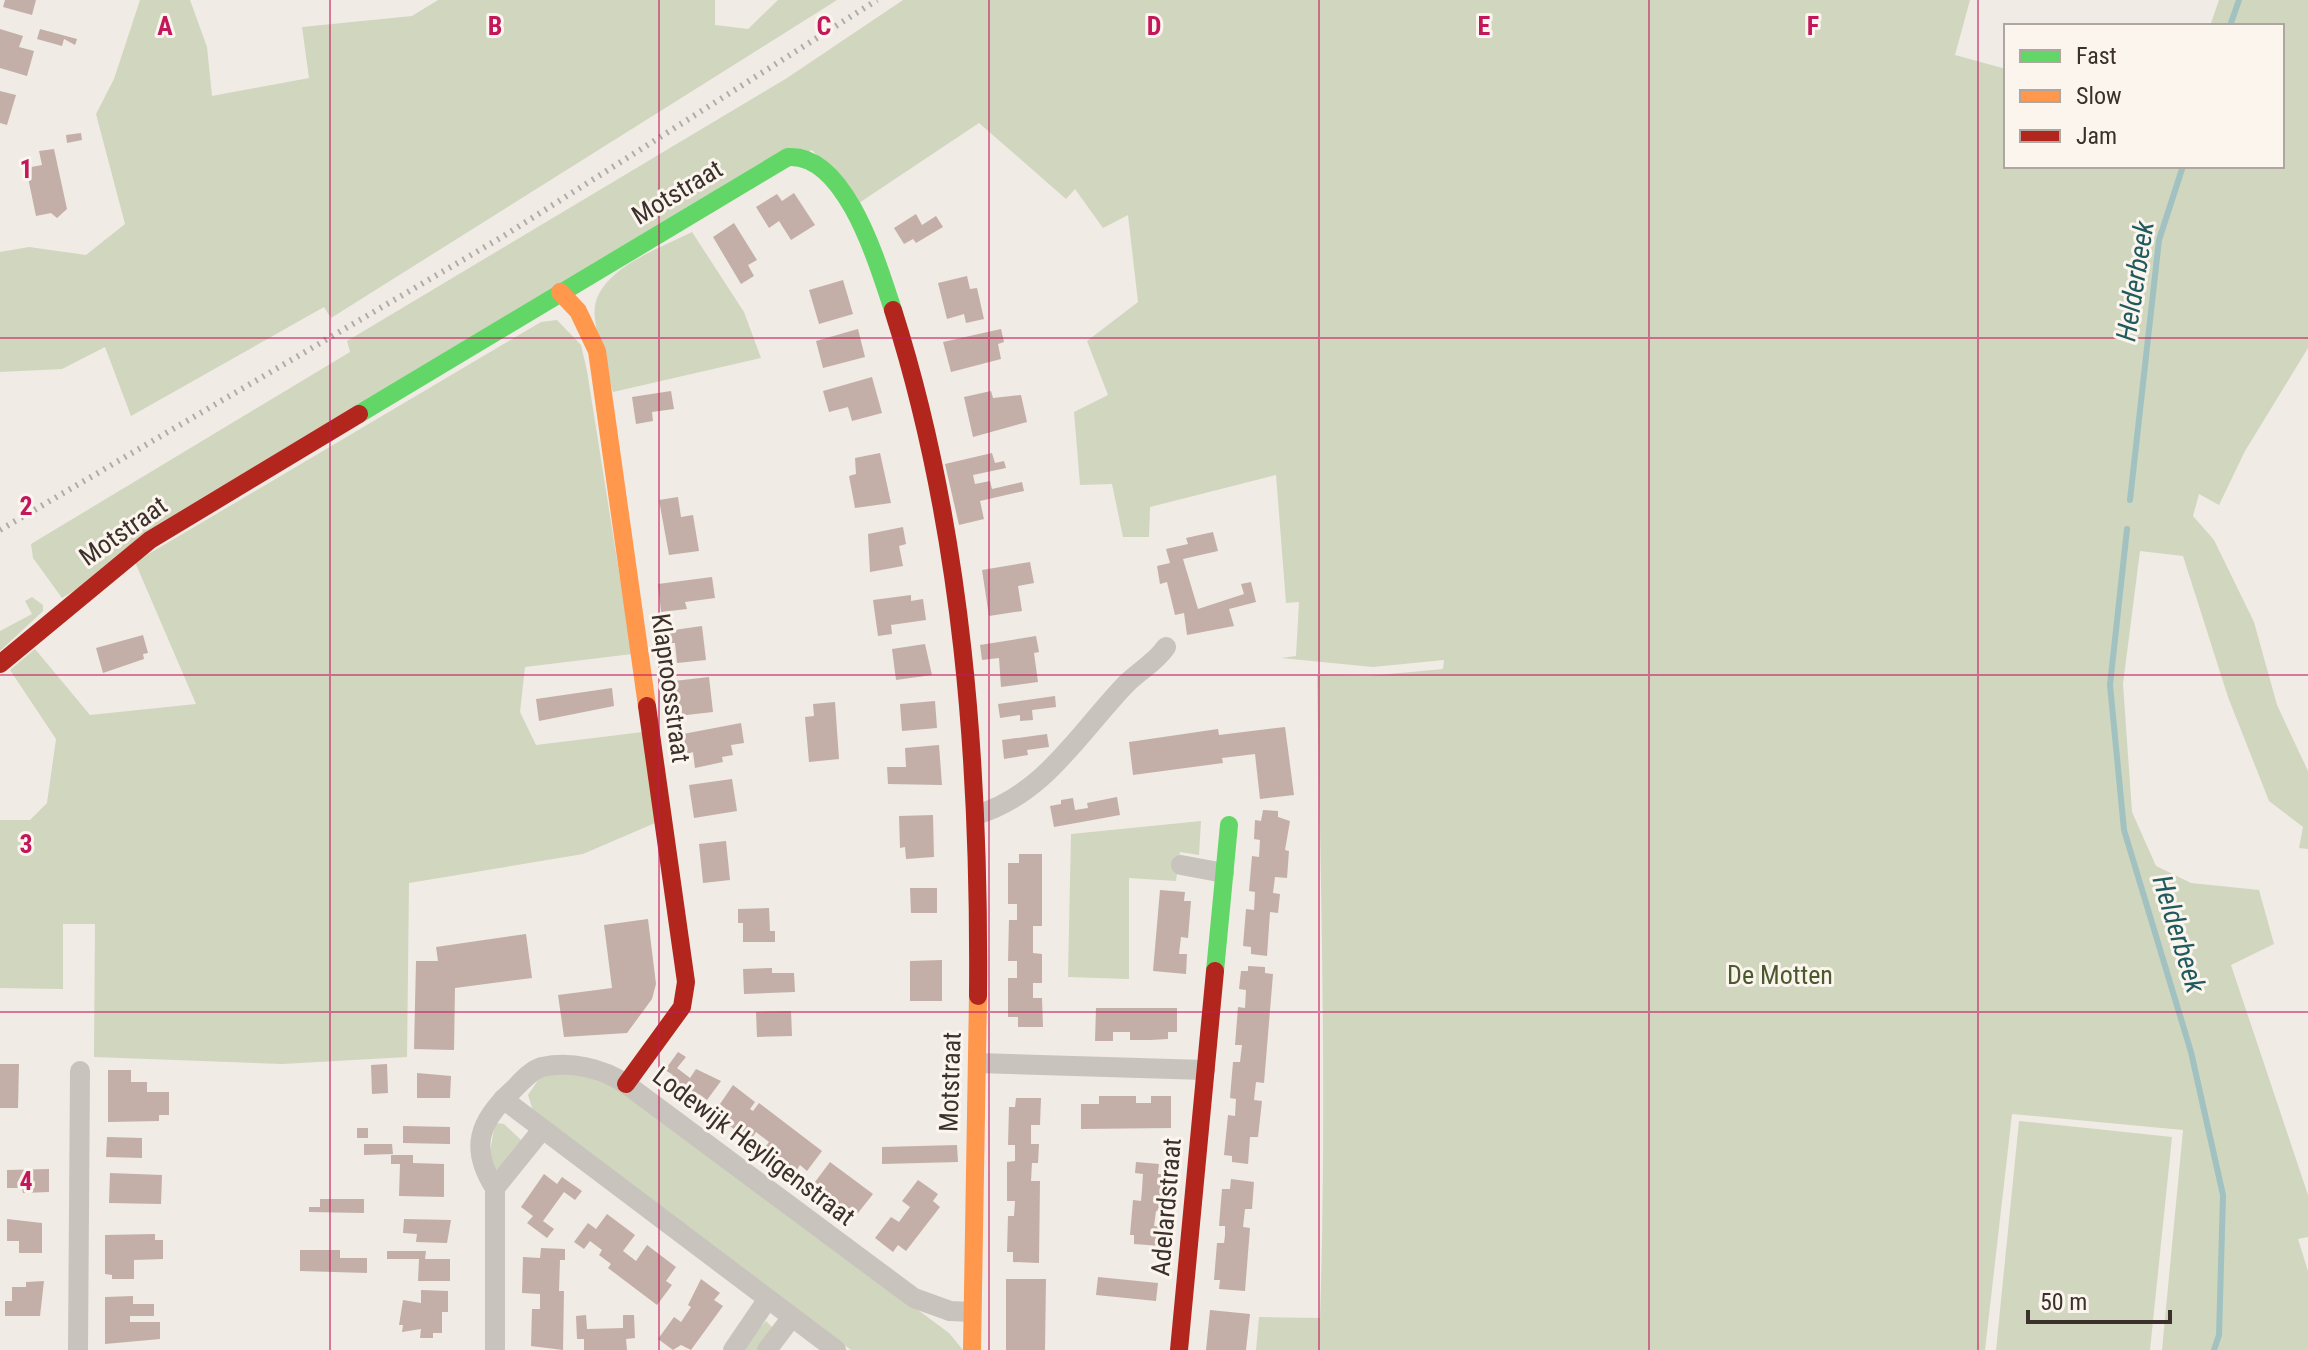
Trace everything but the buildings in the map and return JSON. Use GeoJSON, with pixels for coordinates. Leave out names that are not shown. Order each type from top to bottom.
{"type":"FeatureCollection","features":[{"type":"Feature","properties":{"kind":"street","name":"Motstraat"},"geometry":{"type":"LineString","coordinates":[[0,664],[150,540],[789,156],[807,159],[830,172],[878,262],[920,412],[947,540],[961,632],[976,815],[978,1063],[972,1191],[972,1350]]}},
{"type":"Feature","properties":{"kind":"street","name":"Klaproosstraat"},"geometry":{"type":"LineString","coordinates":[[560,292],[578,311],[597,351],[686,982],[682,1007],[626,1084]]}},
{"type":"Feature","properties":{"kind":"street"},"geometry":{"type":"LineString","coordinates":[[976,815],[1003,807],[1026,791],[1070,750],[1127,683],[1158,660],[1166,647]]}},
{"type":"Feature","properties":{"kind":"street","name":"Adelardstraat"},"geometry":{"type":"LineString","coordinates":[[1179,1350],[1229,825]]}},
{"type":"Feature","properties":{"kind":"street"},"geometry":{"type":"LineString","coordinates":[[1181,865],[1224,873]]}},
{"type":"Feature","properties":{"kind":"street"},"geometry":{"type":"LineString","coordinates":[[978,1063],[1205,1070]]}},
{"type":"Feature","properties":{"kind":"street","name":"Lodewijk Heyligenstraat"},"geometry":{"type":"LineString","coordinates":[[495,1188],[482,1166],[479,1141],[488,1117],[503,1099],[539,1068],[582,1066],[601,1070],[626,1084],[914,1298],[950,1311],[971,1312]]}},
{"type":"Feature","properties":{"kind":"street"},"geometry":{"type":"LineString","coordinates":[[78,1350],[80,1071]]}},
{"type":"Feature","properties":{"kind":"street"},"geometry":{"type":"LineString","coordinates":[[503,1099],[541,1131],[836,1350]]}},
{"type":"Feature","properties":{"kind":"street"},"geometry":{"type":"LineString","coordinates":[[495,1350],[495,1188],[541,1131]]}},
{"type":"Feature","properties":{"kind":"street"},"geometry":{"type":"LineString","coordinates":[[733,1350],[767,1300]]}},
{"type":"Feature","properties":{"kind":"street"},"geometry":{"type":"LineString","coordinates":[[767,1350],[792,1317]]}},
{"type":"Feature","properties":{"kind":"green space"},"geometry":{"type":"Polygon","coordinates":[[[140,0],[190,0],[207,47],[212,96],[309,78],[302,27],[412,16],[438,0],[715,0],[715,25],[748,29],[778,0],[837,0],[331,318],[324,307],[131,416],[105,347],[62,369],[0,372],[0,252],[29,247],[86,255],[125,224],[96,114],[114,79],[140,0]]]}},
{"type":"Feature","properties":{"kind":"green space","name":"De Motten"},"geometry":{"type":"Polygon","coordinates":[[[903,0],[1970,0],[1955,55],[2004,68],[2004,168],[2284,168],[2284,24],[2211,24],[2219,0],[2308,0],[2308,348],[2245,451],[2219,505],[2199,494],[2193,516],[2214,540],[2254,622],[2277,705],[2308,771],[2308,849],[2299,848],[2303,827],[2269,801],[2228,697],[2183,556],[2140,551],[2123,684],[2132,812],[2156,866],[2191,883],[2259,890],[2274,944],[2231,965],[2308,1195],[2308,1237],[2298,1239],[2308,1271],[2308,1350],[2162,1350],[2183,1130],[2012,1114],[1985,1350],[1256,1350],[1259,1317],[1320,1318],[1323,1077],[1317,675],[1368,676],[1443,669],[1444,660],[1373,667],[1281,658],[1296,656],[1299,602],[1286,603],[1276,475],[1150,507],[1149,537],[1123,537],[1112,484],[1080,485],[1074,412],[1108,395],[1087,341],[1138,302],[1128,215],[1103,228],[1075,189],[1066,199],[979,123],[859,203],[812,150],[62,598],[33,558],[31,544],[350,352],[347,341],[787,78],[903,0]]]}},
{"type":"Feature","properties":{"kind":"green space"},"geometry":{"type":"Polygon","coordinates":[[[692,232],[744,312],[761,358],[613,392],[600,346],[595,319],[596,302],[603,288],[628,264],[692,232]]]}},
{"type":"Feature","properties":{"kind":"green space"},"geometry":{"type":"Polygon","coordinates":[[[557,320],[581,345],[587,371],[632,654],[525,667],[520,712],[536,745],[643,732],[655,823],[583,854],[409,883],[407,1057],[282,1064],[94,1057],[95,924],[63,924],[63,989],[0,988],[0,820],[30,820],[47,803],[56,739],[10,670],[35,649],[90,715],[196,704],[135,562],[541,322],[557,320]]]}},
{"type":"Feature","properties":{"kind":"green space"},"geometry":{"type":"Polygon","coordinates":[[[32,597],[43,605],[43,611],[0,651],[0,631],[32,614],[25,601],[32,597]]]}},
{"type":"Feature","properties":{"kind":"green space"},"geometry":{"type":"Polygon","coordinates":[[[1201,821],[1199,855],[1180,852],[1176,881],[1129,878],[1129,979],[1068,977],[1071,834],[1201,821]]]}},
{"type":"Feature","properties":{"kind":"green space"},"geometry":{"type":"Polygon","coordinates":[[[588,1072],[614,1084],[949,1333],[963,1350],[851,1350],[535,1117],[528,1095],[541,1076],[588,1072]]]}},
{"type":"Feature","properties":{"kind":"green space"},"geometry":{"type":"Polygon","coordinates":[[[2019,1121],[2172,1137],[2150,1350],[1996,1350],[2019,1121]]]}},
{"type":"Feature","properties":{"kind":"green space"},"geometry":{"type":"Polygon","coordinates":[[[495,1123],[504,1124],[521,1140],[499,1170],[494,1170],[489,1158],[495,1123]]]}},
{"type":"Feature","properties":{"kind":"green space"},"geometry":{"type":"Polygon","coordinates":[[[766,1321],[772,1327],[757,1350],[740,1350],[766,1321]]]}},
{"type":"Feature","properties":{"kind":"waterway","name":"Helderbeek"},"geometry":{"type":"LineString","coordinates":[[2231,24],[2239,0]]}},
{"type":"Feature","properties":{"kind":"waterway","name":"Helderbeek"},"geometry":{"type":"LineString","coordinates":[[2130,500],[2159,240],[2182,168]]}},
{"type":"Feature","properties":{"kind":"waterway","name":"Helderbeek"},"geometry":{"type":"LineString","coordinates":[[2127,529],[2110,685],[2124,830],[2191,1052],[2223,1195],[2219,1335],[2214,1350]]}},
{"type":"Feature","properties":{"kind":"railway"},"geometry":{"type":"LineString","coordinates":[[0,530],[502,237],[877,0]]}},
{"type":"Feature","properties":{"kind":"traffic: fast"},"geometry":{"type":"LineString","coordinates":[[359,414],[788,157],[809,161],[827,173],[843,192],[857,215],[893,310]]}},
{"type":"Feature","properties":{"kind":"traffic: fast"},"geometry":{"type":"LineString","coordinates":[[1215,971],[1229,825]]}},
{"type":"Feature","properties":{"kind":"traffic: slow"},"geometry":{"type":"LineString","coordinates":[[560,292],[578,311],[597,351],[647,706]]}},
{"type":"Feature","properties":{"kind":"traffic: slow"},"geometry":{"type":"LineString","coordinates":[[972,1350],[978,996]]}},
{"type":"Feature","properties":{"kind":"traffic: jam"},"geometry":{"type":"LineString","coordinates":[[893,310],[917,393],[936,478],[962,650],[975,823],[978,996]]}},
{"type":"Feature","properties":{"kind":"traffic: jam"},"geometry":{"type":"LineString","coordinates":[[0,664],[150,540],[359,414]]}},
{"type":"Feature","properties":{"kind":"traffic: jam"},"geometry":{"type":"LineString","coordinates":[[626,1084],[682,1007],[686,982],[647,706]]}},
{"type":"Feature","properties":{"kind":"traffic: jam"},"geometry":{"type":"LineString","coordinates":[[1179,1350],[1215,971]]}}]}
